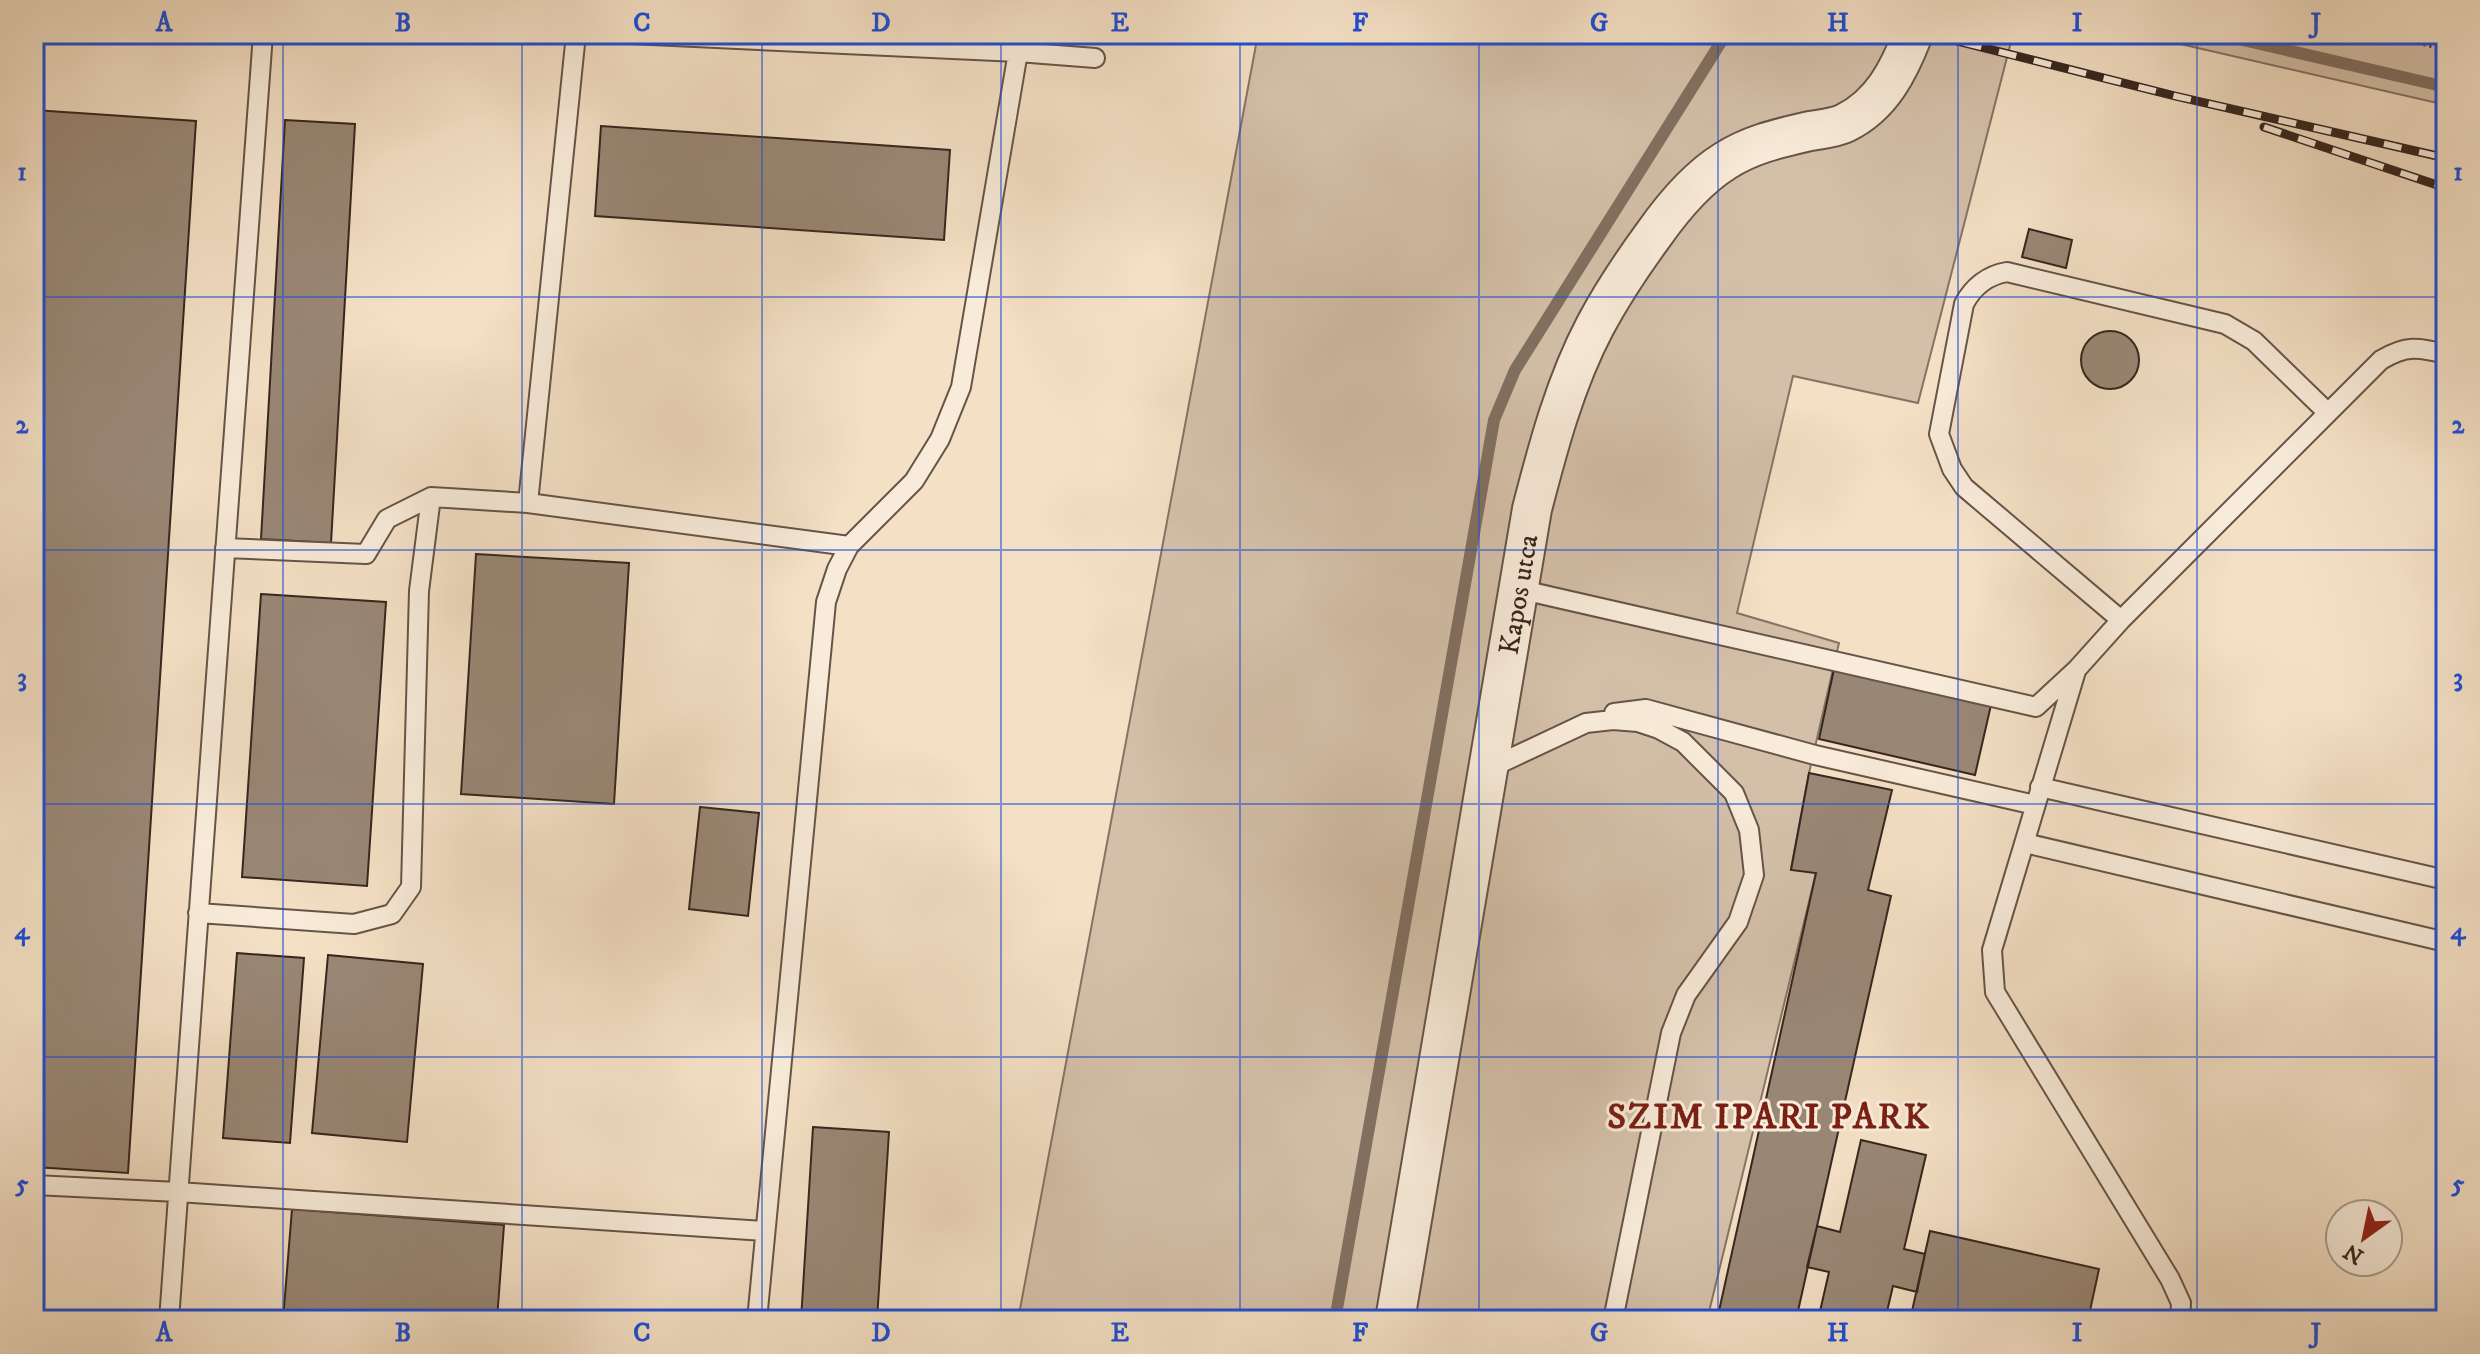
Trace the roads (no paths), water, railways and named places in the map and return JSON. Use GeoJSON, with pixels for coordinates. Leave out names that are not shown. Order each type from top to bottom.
{"type":"FeatureCollection","features":[{"type":"Feature","properties":{"kind":"street","name":"Kapos utca"},"geometry":{"type":"LineString","coordinates":[[1395,1320],[1532,509],[1549,443],[1572,377],[1595,327],[1632,263],[1693,186],[1745,149],[1844,124],[1866,109],[1881,96],[1894,78],[1913,34]]}},
{"type":"Feature","properties":{"kind":"lane"},"geometry":{"type":"LineString","coordinates":[[169,1320],[263,34]]}},
{"type":"Feature","properties":{"kind":"lane"},"geometry":{"type":"LineString","coordinates":[[528,503],[576,34]]}},
{"type":"Feature","properties":{"kind":"lane"},"geometry":{"type":"LineString","coordinates":[[630,34],[1095,58]]}},
{"type":"Feature","properties":{"kind":"lane"},"geometry":{"type":"LineString","coordinates":[[757,1320],[826,602],[849,546],[914,481],[940,439],[961,387],[1018,52]]}},
{"type":"Feature","properties":{"kind":"lane"},"geometry":{"type":"LineString","coordinates":[[2121,620],[1964,487],[1952,469],[1939,434],[1964,304],[1970,293],[1995,273],[2007,272],[2225,324],[2254,341],[2328,413]]}},
{"type":"Feature","properties":{"kind":"lane"},"geometry":{"type":"LineString","coordinates":[[2036,707],[2381,360],[2408,347],[2446,354]]}},
{"type":"Feature","properties":{"kind":"lane"},"geometry":{"type":"LineString","coordinates":[[225,548],[366,554],[387,519],[431,497],[528,503],[849,546]]}},
{"type":"Feature","properties":{"kind":"lane"},"geometry":{"type":"LineString","coordinates":[[198,913],[354,924],[392,914],[411,887],[419,591],[431,497]]}},
{"type":"Feature","properties":{"kind":"lane"},"geometry":{"type":"LineString","coordinates":[[1518,589],[2036,707]]}},
{"type":"Feature","properties":{"kind":"lane"},"geometry":{"type":"LineString","coordinates":[[2077,669],[1992,950],[1995,992],[2170,1279],[2181,1303],[2180,1320]]}},
{"type":"Feature","properties":{"kind":"lane"},"geometry":{"type":"LineString","coordinates":[[2036,707],[2052,748]]}},
{"type":"Feature","properties":{"kind":"lane"},"geometry":{"type":"LineString","coordinates":[[1488,769],[1586,723],[1617,712],[1646,709],[1815,755],[2038,796],[2446,880]]}},
{"type":"Feature","properties":{"kind":"lane"},"geometry":{"type":"LineString","coordinates":[[1586,723],[1626,721],[1659,729],[1683,742],[1703,760],[1734,793],[1749,830],[1754,875],[1738,922],[1686,995],[1671,1033],[1613,1320]]}},
{"type":"Feature","properties":{"kind":"lane"},"geometry":{"type":"LineString","coordinates":[[2025,843],[2446,942]]}},
{"type":"Feature","properties":{"kind":"lane"},"geometry":{"type":"LineString","coordinates":[[34,1185],[765,1231]]}},
{"type":"Feature","properties":{"kind":"waterway"},"geometry":{"type":"LineString","coordinates":[[1335,1320],[1494,420],[1515,370],[1726,34]]}},
{"type":"Feature","properties":{"kind":"waterway"},"geometry":{"type":"LineString","coordinates":[[2217,34],[2446,87]]}},
{"type":"Feature","properties":{"kind":"railway"},"geometry":{"type":"LineString","coordinates":[[1929,34],[2175,96],[2446,158]]}},
{"type":"Feature","properties":{"kind":"railway"},"geometry":{"type":"LineString","coordinates":[[2264,127],[2446,188]]}},
{"type":"Feature","properties":{"kind":"district","name":"SZIM IPARI PARK"},"geometry":{"type":"Point","coordinates":[1769,1115]}}]}
